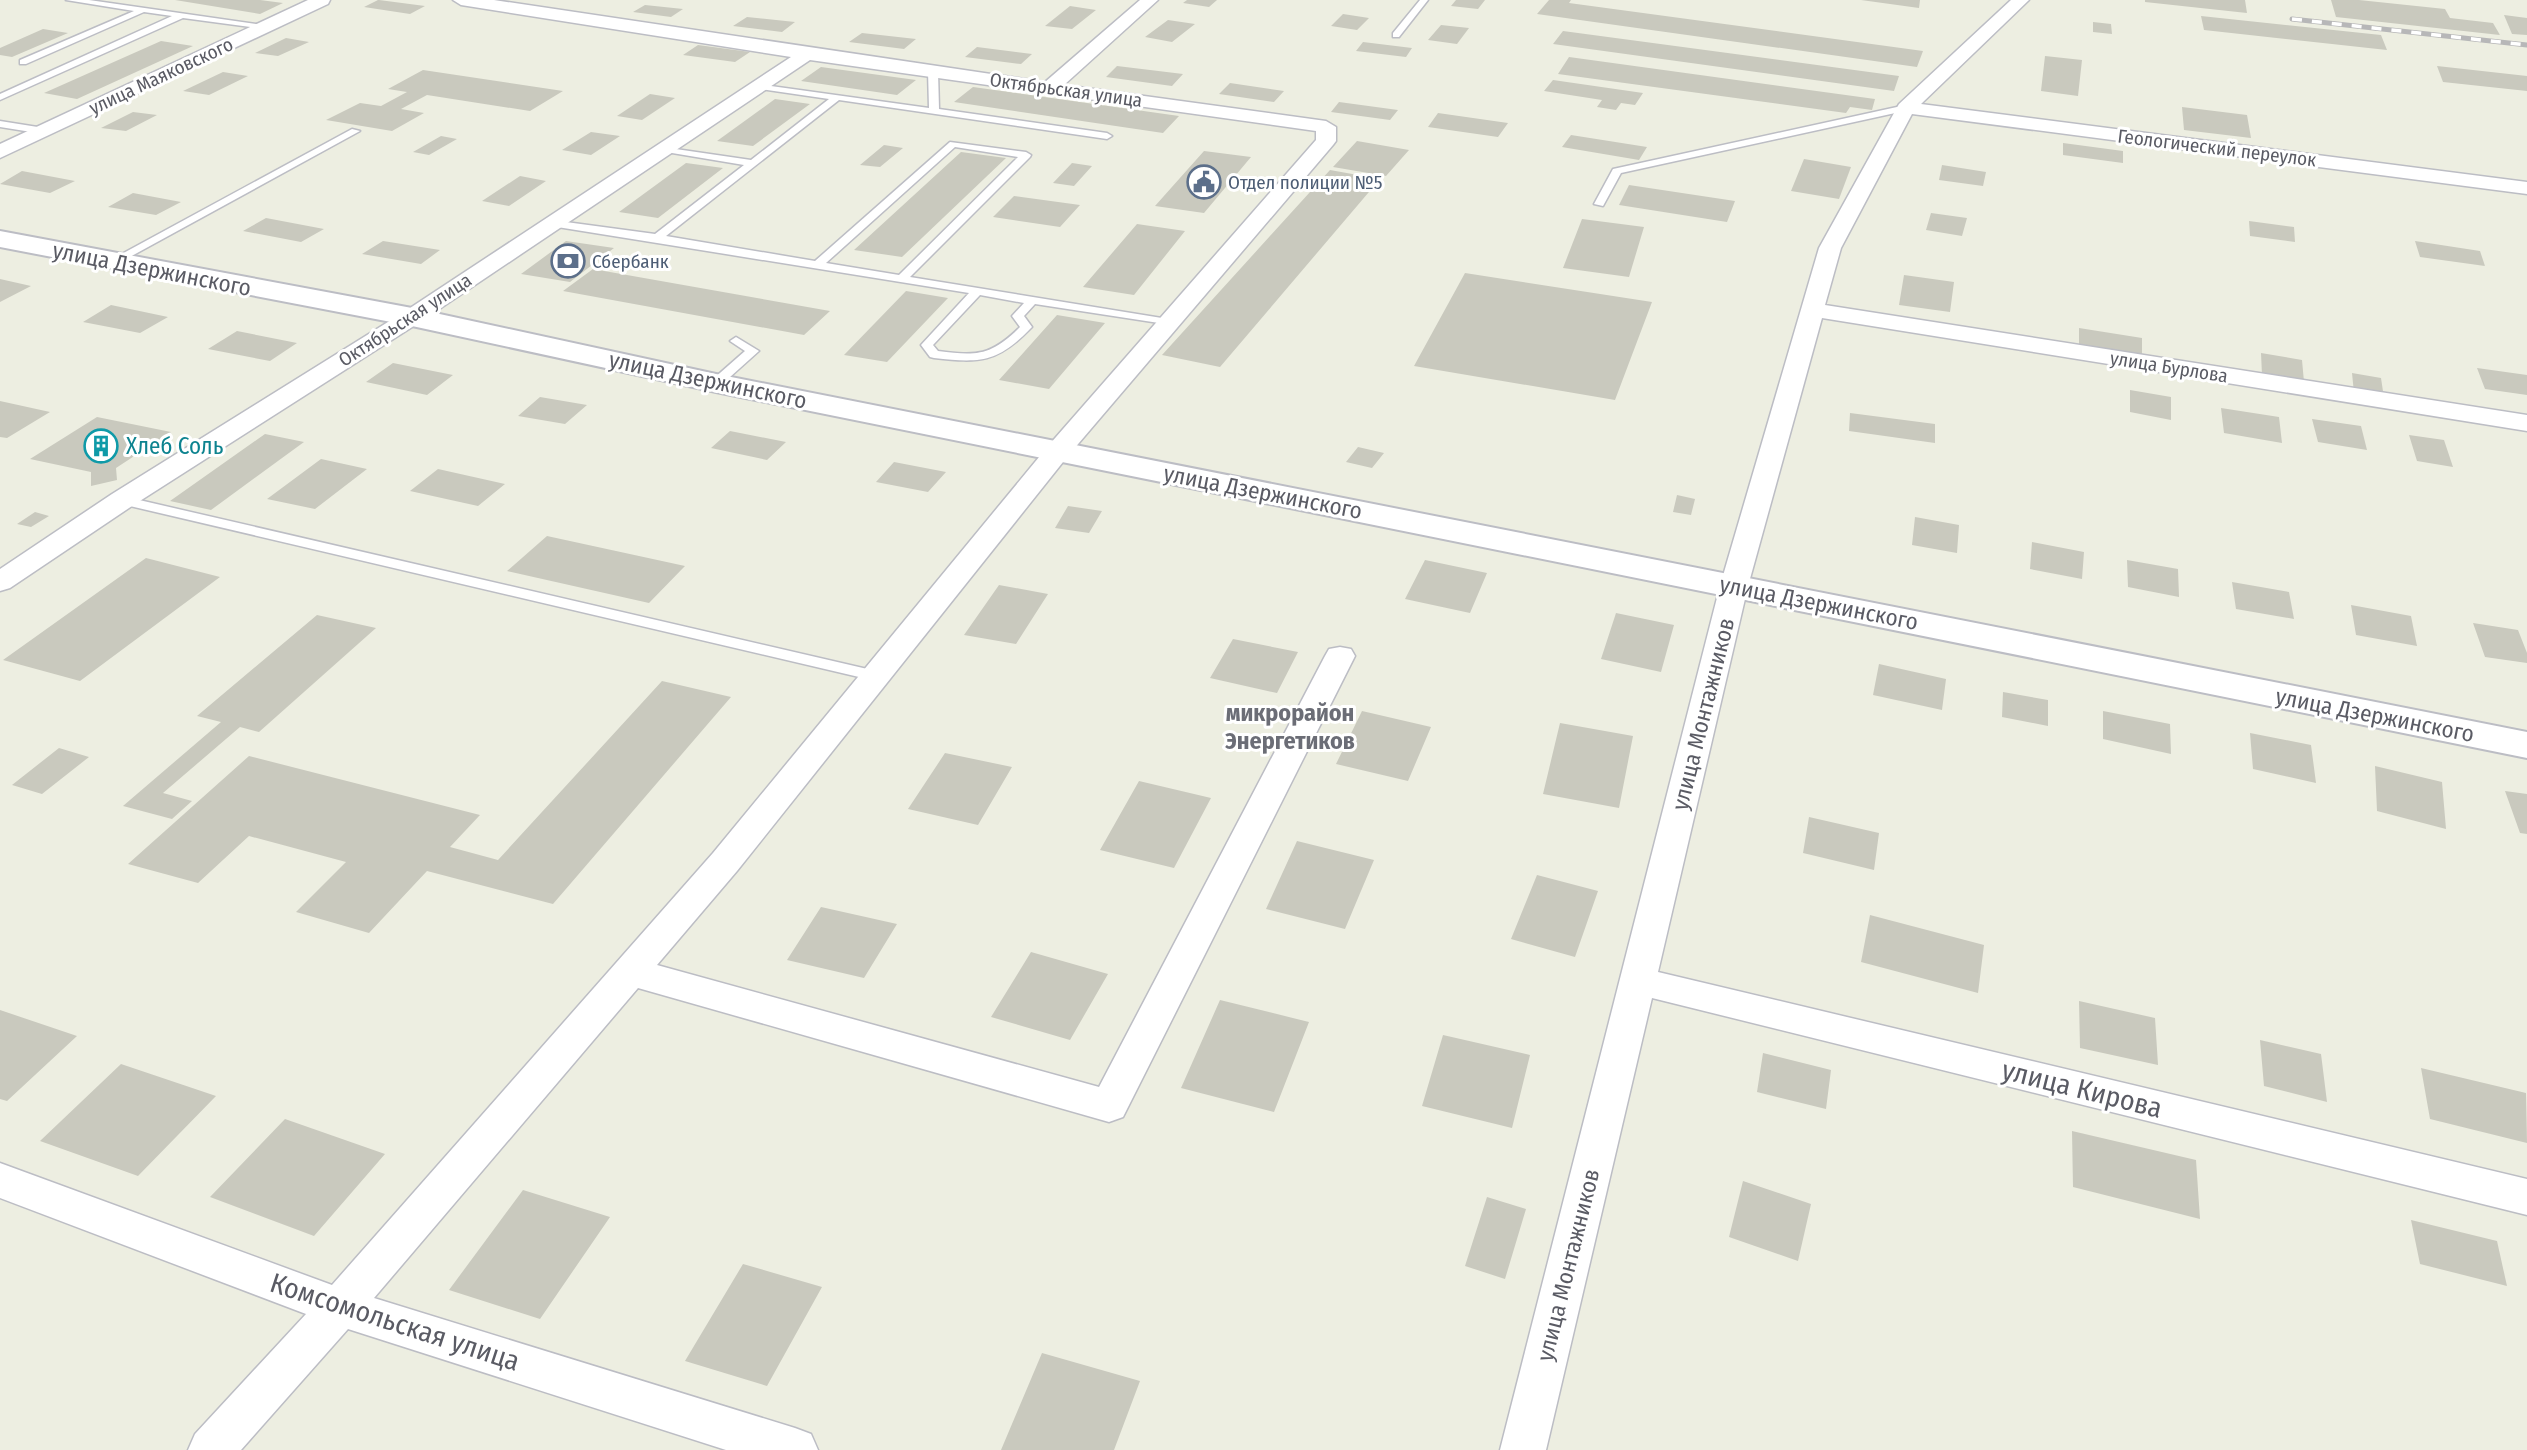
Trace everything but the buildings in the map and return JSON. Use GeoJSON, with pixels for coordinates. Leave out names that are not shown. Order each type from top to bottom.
{"type":"FeatureCollection","features":[{"type":"Feature","properties":{"kind":"street","name":"улица Маяковского"},"geometry":{"type":"LineString","coordinates":[[0,152],[322,0]]}},
{"type":"Feature","properties":{"kind":"street","name":"Октябрьская улица"},"geometry":{"type":"LineString","coordinates":[[461,0],[807,54],[1326,127],[1326,141],[1168,323]]}},
{"type":"Feature","properties":{"kind":"street"},"geometry":{"type":"LineString","coordinates":[[1049,87],[1150,0]]}},
{"type":"Feature","properties":{"kind":"street","name":"улица Монтажников"},"geometry":{"type":"LineString","coordinates":[[1523,1450],[1734,586],[1830,248],[1906,108],[2021,0]]}},
{"type":"Feature","properties":{"kind":"street","name":"Октябрьская улица"},"geometry":{"type":"LineString","coordinates":[[0,582],[122,500],[412,317],[807,54]]}},
{"type":"Feature","properties":{"kind":"street","name":"Геологический переулок"},"geometry":{"type":"LineString","coordinates":[[1906,108],[2527,188]]}},
{"type":"Feature","properties":{"kind":"street","name":"улица Дзержинского"},"geometry":{"type":"LineString","coordinates":[[0,239],[412,317],[716,383],[2527,745]]}},
{"type":"Feature","properties":{"kind":"street","name":"улица Бурлова"},"geometry":{"type":"LineString","coordinates":[[1812,310],[2527,423]]}},
{"type":"Feature","properties":{"kind":"street"},"geometry":{"type":"LineString","coordinates":[[211,1450],[340,1307],[725,862],[1058,451],[1168,323]]}},
{"type":"Feature","properties":{"kind":"street"},"geometry":{"type":"LineString","coordinates":[[630,972],[1109,1106],[1340,656]]}},
{"type":"Feature","properties":{"kind":"street","name":"улица Кирова"},"geometry":{"type":"LineString","coordinates":[[1637,981],[2527,1198]]}},
{"type":"Feature","properties":{"kind":"street","name":"Комсомольская улица"},"geometry":{"type":"LineString","coordinates":[[0,1180],[340,1307],[790,1449]]}},
{"type":"Feature","properties":{"kind":"lane"},"geometry":{"type":"LineString","coordinates":[[70,0],[266,26]]}},
{"type":"Feature","properties":{"kind":"lane"},"geometry":{"type":"LineString","coordinates":[[1396,35],[1424,0]]}},
{"type":"Feature","properties":{"kind":"lane"},"geometry":{"type":"LineString","coordinates":[[23,62],[143,10]]}},
{"type":"Feature","properties":{"kind":"lane"},"geometry":{"type":"LineString","coordinates":[[0,97],[182,15]]}},
{"type":"Feature","properties":{"kind":"lane"},"geometry":{"type":"LineString","coordinates":[[933,71],[934,111]]}},
{"type":"Feature","properties":{"kind":"lane"},"geometry":{"type":"LineString","coordinates":[[760,86],[1107,136]]}},
{"type":"Feature","properties":{"kind":"lane"},"geometry":{"type":"LineString","coordinates":[[657,238],[837,97]]}},
{"type":"Feature","properties":{"kind":"lane"},"geometry":{"type":"LineString","coordinates":[[1599,204],[1617,171],[1906,108]]}},
{"type":"Feature","properties":{"kind":"lane"},"geometry":{"type":"LineString","coordinates":[[0,124],[44,131]]}},
{"type":"Feature","properties":{"kind":"lane"},"geometry":{"type":"LineString","coordinates":[[113,262],[355,131]]}},
{"type":"Feature","properties":{"kind":"lane"},"geometry":{"type":"LineString","coordinates":[[818,264],[953,144],[1026,155],[901,279]]}},
{"type":"Feature","properties":{"kind":"lane"},"geometry":{"type":"LineString","coordinates":[[666,149],[753,163]]}},
{"type":"Feature","properties":{"kind":"lane"},"geometry":{"type":"LineString","coordinates":[[551,223],[818,264],[1168,323]]}},
{"type":"Feature","properties":{"kind":"lane"},"geometry":{"type":"LineString","coordinates":[[978,291],[928,345],[934,355],[992,357],[1008,347],[1026,327],[1018,316],[1033,300]]}},
{"type":"Feature","properties":{"kind":"lane"},"geometry":{"type":"LineString","coordinates":[[716,383],[753,351],[736,341]]}},
{"type":"Feature","properties":{"kind":"lane"},"geometry":{"type":"LineString","coordinates":[[122,500],[876,676]]}},
{"type":"Feature","properties":{"kind":"railway"},"geometry":{"type":"LineString","coordinates":[[2292,19],[2527,45]]}},
{"type":"Feature","properties":{"kind":"place","name":"Отдел полиции №5"},"geometry":{"type":"Point","coordinates":[1204,182]}},
{"type":"Feature","properties":{"kind":"place","name":"Сбербанк"},"geometry":{"type":"Point","coordinates":[568,261]}},
{"type":"Feature","properties":{"kind":"place","name":"Хлеб Соль"},"geometry":{"type":"Point","coordinates":[101,446]}},
{"type":"Feature","properties":{"kind":"district","name":"микрорайон Энергетиков"},"geometry":{"type":"Point","coordinates":[1290,727]}}]}
